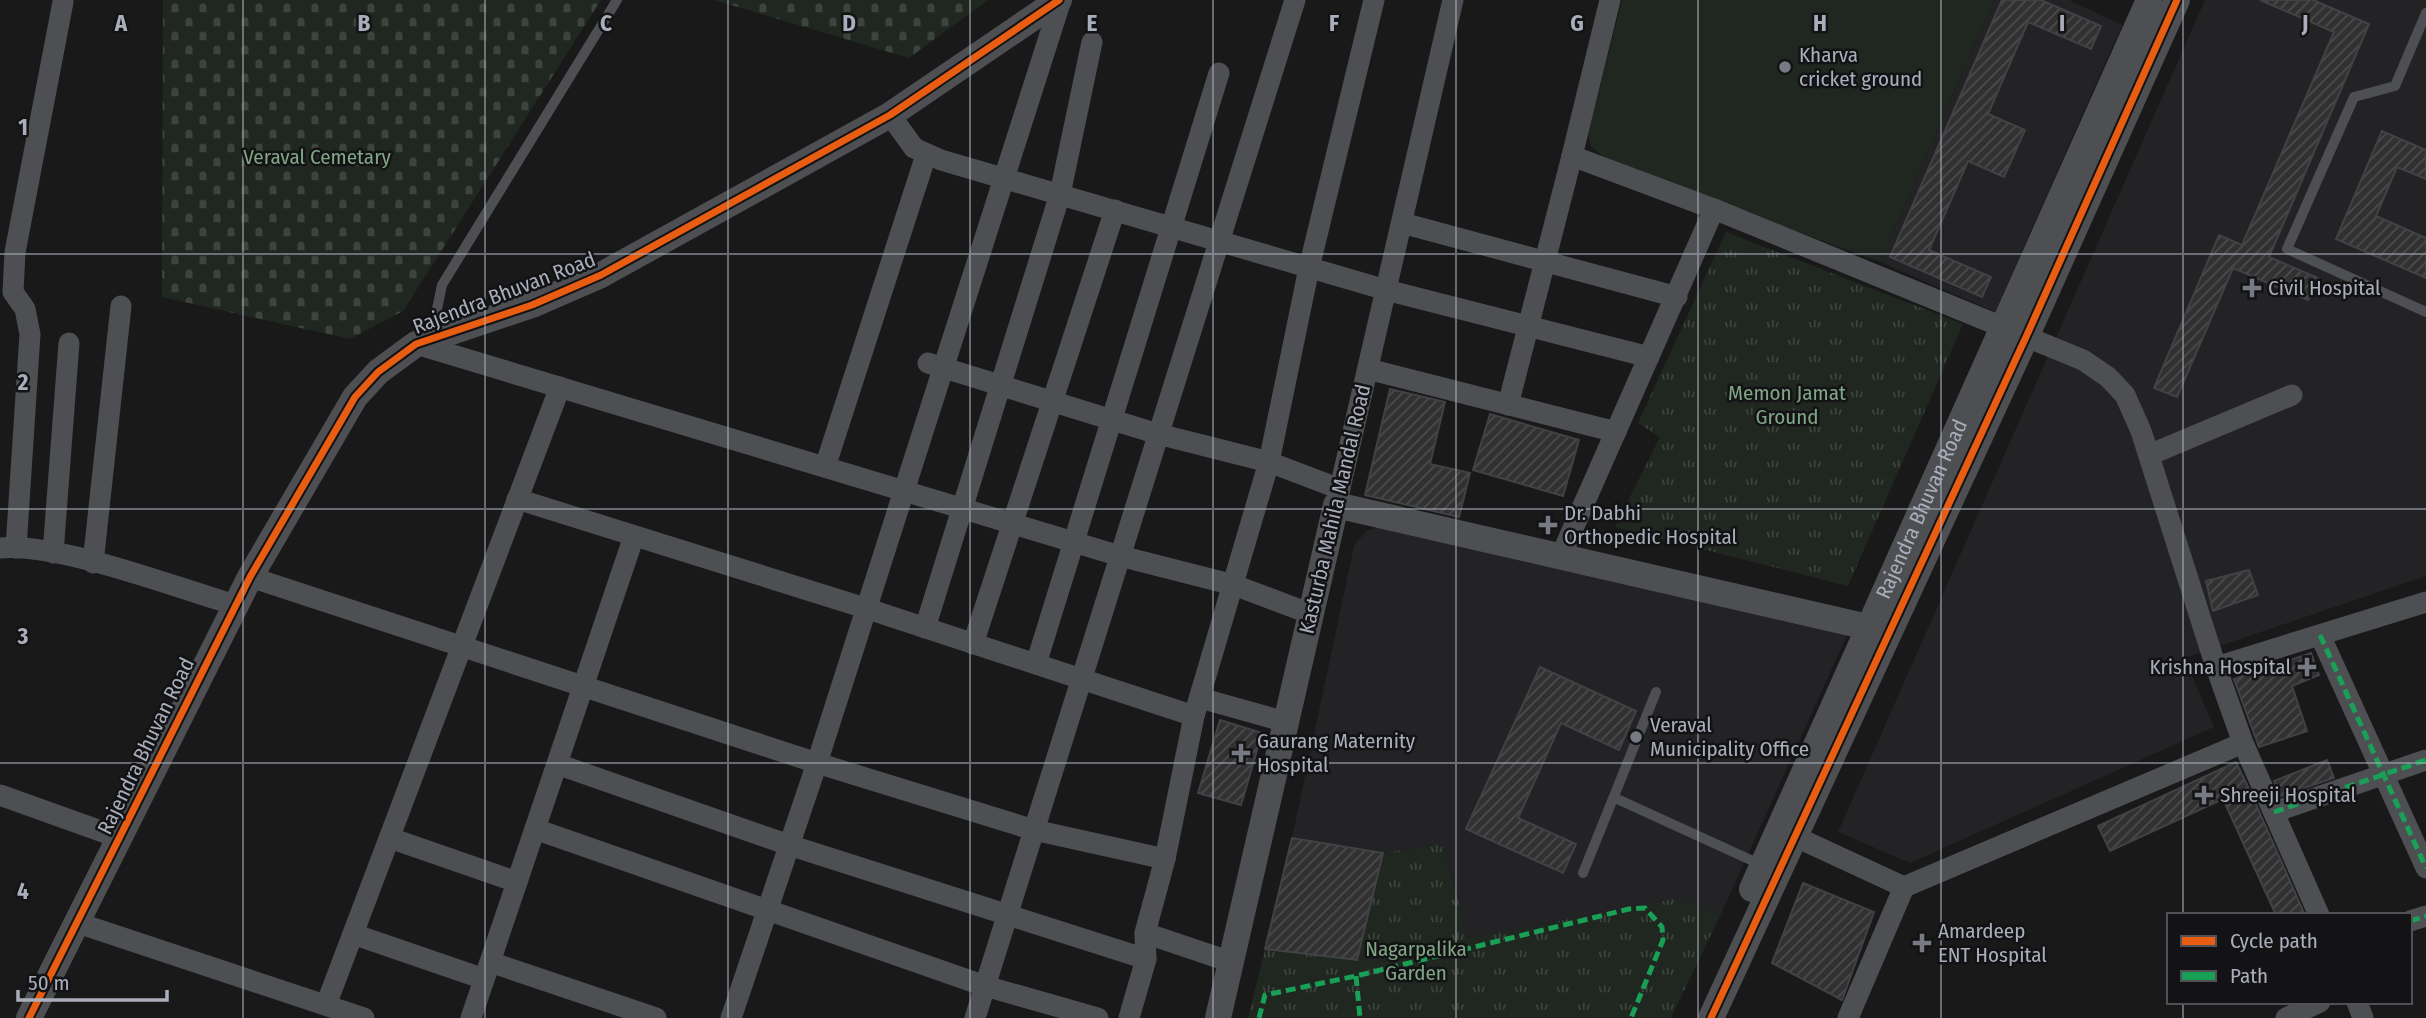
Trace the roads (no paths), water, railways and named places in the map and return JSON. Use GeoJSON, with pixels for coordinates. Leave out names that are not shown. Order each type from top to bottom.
{"type":"FeatureCollection","features":[{"type":"Feature","properties":{"kind":"street","name":"Rajendra Bhuvan Road"},"geometry":{"type":"LineString","coordinates":[[29,1018],[250,577],[355,397],[378,372],[416,344],[532,304],[601,275],[890,114],[1060,0]]}},
{"type":"Feature","properties":{"kind":"street"},"geometry":{"type":"LineString","coordinates":[[731,1018],[817,763],[903,491],[935,366],[1003,177],[1060,0]]}},
{"type":"Feature","properties":{"kind":"street"},"geometry":{"type":"LineString","coordinates":[[975,1018],[1295,0]]}},
{"type":"Feature","properties":{"kind":"street"},"geometry":{"type":"LineString","coordinates":[[1129,1018],[1146,959],[1145,933],[1165,859],[1197,707],[1269,462],[1309,268],[1374,0]]}},
{"type":"Feature","properties":{"kind":"street","name":"Kasturba Mahila Mandal Road"},"geometry":{"type":"LineString","coordinates":[[1218,1018],[1453,0]]}},
{"type":"Feature","properties":{"kind":"street"},"geometry":{"type":"LineString","coordinates":[[1508,405],[1610,0]]}},
{"type":"Feature","properties":{"kind":"street"},"geometry":{"type":"LineString","coordinates":[[2015,331],[2082,148],[2149,0]]}},
{"type":"Feature","properties":{"kind":"street"},"geometry":{"type":"LineString","coordinates":[[1694,1018],[1787,833],[2015,331],[2107,160],[2177,0]]}},
{"type":"Feature","properties":{"kind":"street"},"geometry":{"type":"LineString","coordinates":[[63,2],[15,252],[13,292],[25,309],[30,334],[8,548],[53,553],[93,563],[235,605]]}},
{"type":"Feature","properties":{"kind":"street"},"geometry":{"type":"LineString","coordinates":[[925,628],[1060,194],[1092,42]]}},
{"type":"Feature","properties":{"kind":"street"},"geometry":{"type":"LineString","coordinates":[[1036,664],[1219,73]]}},
{"type":"Feature","properties":{"kind":"street"},"geometry":{"type":"LineString","coordinates":[[890,114],[905,139],[926,155],[1386,290],[1650,358]]}},
{"type":"Feature","properties":{"kind":"street"},"geometry":{"type":"LineString","coordinates":[[2082,148],[2107,160]]}},
{"type":"Feature","properties":{"kind":"street"},"geometry":{"type":"LineString","coordinates":[[825,467],[926,155]]}},
{"type":"Feature","properties":{"kind":"street"},"geometry":{"type":"LineString","coordinates":[[1572,156],[1714,209],[2015,331],[2083,360],[2108,377],[2125,395],[2149,454],[2216,667],[2243,743],[2318,913]]}},
{"type":"Feature","properties":{"kind":"street"},"geometry":{"type":"LineString","coordinates":[[1560,558],[1714,209]]}},
{"type":"Feature","properties":{"kind":"street"},"geometry":{"type":"LineString","coordinates":[[972,643],[1115,210]]}},
{"type":"Feature","properties":{"kind":"street"},"geometry":{"type":"LineString","coordinates":[[1402,223],[1677,298]]}},
{"type":"Feature","properties":{"kind":"street"},"geometry":{"type":"LineString","coordinates":[[93,563],[121,306]]}},
{"type":"Feature","properties":{"kind":"street"},"geometry":{"type":"LineString","coordinates":[[53,553],[69,343]]}},
{"type":"Feature","properties":{"kind":"street"},"geometry":{"type":"LineString","coordinates":[[416,344],[1120,556],[1234,585],[1311,614]]}},
{"type":"Feature","properties":{"kind":"street"},"geometry":{"type":"LineString","coordinates":[[935,366],[1158,434],[1269,462],[1338,497],[1560,558],[1879,630]]}},
{"type":"Feature","properties":{"kind":"street"},"geometry":{"type":"LineString","coordinates":[[1368,369],[1616,432]]}},
{"type":"Feature","properties":{"kind":"street"},"geometry":{"type":"LineString","coordinates":[[326,1005],[560,387]]}},
{"type":"Feature","properties":{"kind":"street"},"geometry":{"type":"LineString","coordinates":[[2149,454],[2292,395]]}},
{"type":"Feature","properties":{"kind":"street"},"geometry":{"type":"LineString","coordinates":[[517,499],[865,608],[1081,680],[1197,707],[1286,722]]}},
{"type":"Feature","properties":{"kind":"street"},"geometry":{"type":"LineString","coordinates":[[471,1018],[634,536]]}},
{"type":"Feature","properties":{"kind":"street"},"geometry":{"type":"LineString","coordinates":[[250,577],[817,763],[1034,830],[1165,859]]}},
{"type":"Feature","properties":{"kind":"street"},"geometry":{"type":"LineString","coordinates":[[2216,667],[2426,602]]}},
{"type":"Feature","properties":{"kind":"street"},"geometry":{"type":"LineString","coordinates":[[2320,635],[2426,868]]}},
{"type":"Feature","properties":{"kind":"street"},"geometry":{"type":"LineString","coordinates":[[1847,1018],[1904,887],[2243,743]]}},
{"type":"Feature","properties":{"kind":"street"},"geometry":{"type":"LineString","coordinates":[[2274,812],[2426,760]]}},
{"type":"Feature","properties":{"kind":"street"},"geometry":{"type":"LineString","coordinates":[[557,764],[789,845],[1146,959]]}},
{"type":"Feature","properties":{"kind":"street"},"geometry":{"type":"LineString","coordinates":[[0,795],[120,838]]}},
{"type":"Feature","properties":{"kind":"street"},"geometry":{"type":"LineString","coordinates":[[535,829],[985,986],[1098,1018]]}},
{"type":"Feature","properties":{"kind":"street"},"geometry":{"type":"LineString","coordinates":[[1787,833],[1904,887]]}},
{"type":"Feature","properties":{"kind":"street"},"geometry":{"type":"LineString","coordinates":[[390,838],[517,881]]}},
{"type":"Feature","properties":{"kind":"street"},"geometry":{"type":"LineString","coordinates":[[1711,1018],[1770,869]]}},
{"type":"Feature","properties":{"kind":"street"},"geometry":{"type":"LineString","coordinates":[[78,923],[364,1018]]}},
{"type":"Feature","properties":{"kind":"street"},"geometry":{"type":"LineString","coordinates":[[1145,933],[1231,962]]}},
{"type":"Feature","properties":{"kind":"street"},"geometry":{"type":"LineString","coordinates":[[353,934],[656,1018]]}},
{"type":"Feature","properties":{"kind":"street"},"geometry":{"type":"LineString","coordinates":[[2286,1018],[2316,1004]]}},
{"type":"Feature","properties":{"kind":"lane"},"geometry":{"type":"LineString","coordinates":[[442,335],[437,309],[442,285],[617,0]]}},
{"type":"Feature","properties":{"kind":"lane"},"geometry":{"type":"LineString","coordinates":[[2426,13],[2395,86],[2354,97],[2287,249],[2426,312]]}},
{"type":"Feature","properties":{"kind":"lane"},"geometry":{"type":"LineString","coordinates":[[1583,873],[1656,692]]}},
{"type":"Feature","properties":{"kind":"lane"},"geometry":{"type":"LineString","coordinates":[[1615,798],[1770,869]]}},
{"type":"Feature","properties":{"kind":"place","name":"Kharva cricket ground"},"geometry":{"type":"Point","coordinates":[1785,67]}},
{"type":"Feature","properties":{"kind":"place","name":"Civil Hospital"},"geometry":{"type":"Point","coordinates":[2252,288]}},
{"type":"Feature","properties":{"kind":"place","name":"Dr. Dabhi Orthopedic Hospital"},"geometry":{"type":"Point","coordinates":[1548,525]}},
{"type":"Feature","properties":{"kind":"place","name":"Krishna Hospital"},"geometry":{"type":"Point","coordinates":[2307,667]}},
{"type":"Feature","properties":{"kind":"place","name":"Veraval Municipality Office"},"geometry":{"type":"Point","coordinates":[1636,737]}},
{"type":"Feature","properties":{"kind":"place","name":"Gaurang Maternity Hospital"},"geometry":{"type":"Point","coordinates":[1241,753]}},
{"type":"Feature","properties":{"kind":"place","name":"Shreeji Hospital"},"geometry":{"type":"Point","coordinates":[2204,795]}},
{"type":"Feature","properties":{"kind":"place","name":"Amardeep ENT Hospital"},"geometry":{"type":"Point","coordinates":[1922,943]}},
{"type":"Feature","properties":{"kind":"park label","name":"Veraval Cemetary"},"geometry":{"type":"Point","coordinates":[317,157]}},
{"type":"Feature","properties":{"kind":"park label","name":"Memon Jamat Ground"},"geometry":{"type":"Point","coordinates":[1787,405]}},
{"type":"Feature","properties":{"kind":"park label","name":"Nagarpalika Garden"},"geometry":{"type":"Point","coordinates":[1416,961]}}]}
